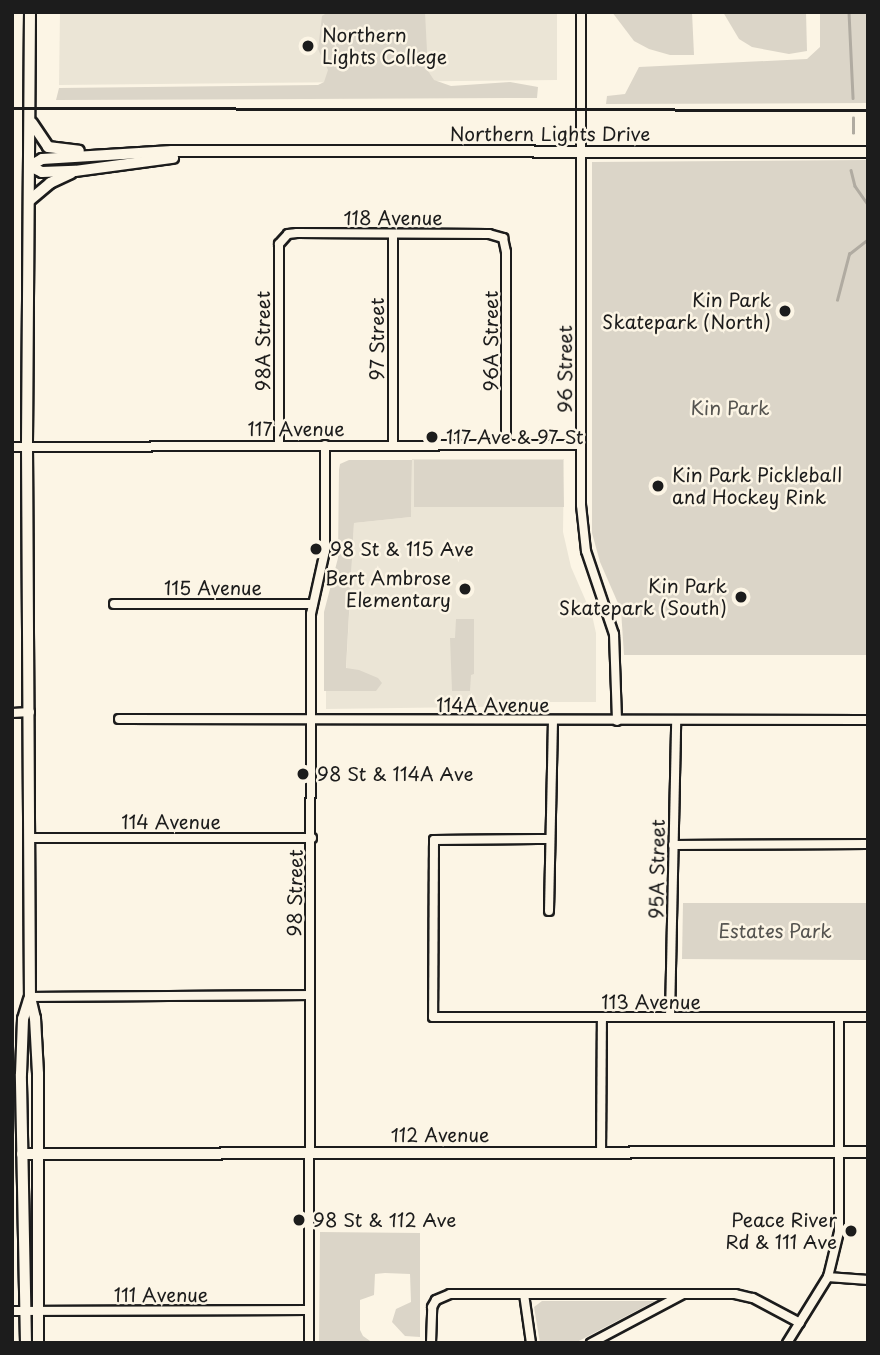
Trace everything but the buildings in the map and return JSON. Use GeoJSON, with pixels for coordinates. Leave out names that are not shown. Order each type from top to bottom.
{"type":"FeatureCollection","features":[{"type":"Feature","properties":{"kind":"main road"},"geometry":{"type":"LineString","coordinates":[[30,12],[27,446],[30,997],[35,1018],[38,1074],[38,1343]]}},
{"type":"Feature","properties":{"kind":"main road"},"geometry":{"type":"LineString","coordinates":[[30,121],[38,138],[56,149],[131,154]]}},
{"type":"Feature","properties":{"kind":"main road","name":"Northern Lights Drive"},"geometry":{"type":"LineString","coordinates":[[30,166],[42,172],[75,172],[231,152]]}},
{"type":"Feature","properties":{"kind":"main road","name":"Northern Lights Drive"},"geometry":{"type":"LineString","coordinates":[[30,166],[42,159],[231,152],[868,152]]}},
{"type":"Feature","properties":{"kind":"main road"},"geometry":{"type":"LineString","coordinates":[[30,200],[50,183],[75,172]]}},
{"type":"Feature","properties":{"kind":"main road"},"geometry":{"type":"LineString","coordinates":[[26,1343],[17,1154],[23,1019],[30,997]]}},
{"type":"Feature","properties":{"kind":"main road","name":"112 Avenue"},"geometry":{"type":"LineString","coordinates":[[17,1154],[868,1152]]}},
{"type":"Feature","properties":{"kind":"street","name":"96 Street"},"geometry":{"type":"LineString","coordinates":[[581,12],[582,531],[586,551],[614,634],[617,721]]}},
{"type":"Feature","properties":{"kind":"street","name":"118 Avenue"},"geometry":{"type":"LineString","coordinates":[[282,238],[297,233],[489,234],[503,238]]}},
{"type":"Feature","properties":{"kind":"street","name":"97 Street"},"geometry":{"type":"LineString","coordinates":[[393,234],[393,444]]}},
{"type":"Feature","properties":{"kind":"street","name":"98A Street"},"geometry":{"type":"LineString","coordinates":[[279,445],[279,252],[282,238]]}},
{"type":"Feature","properties":{"kind":"street","name":"96A Street"},"geometry":{"type":"LineString","coordinates":[[503,238],[506,252],[506,445]]}},
{"type":"Feature","properties":{"kind":"street","name":"98 Street"},"geometry":{"type":"LineString","coordinates":[[309,1343],[308,995],[313,604],[325,551],[325,445]]}},
{"type":"Feature","properties":{"kind":"street","name":"117 Avenue"},"geometry":{"type":"LineString","coordinates":[[12,447],[580,445]]}},
{"type":"Feature","properties":{"kind":"street","name":"115 Avenue"},"geometry":{"type":"LineString","coordinates":[[114,604],[313,604]]}},
{"type":"Feature","properties":{"kind":"street"},"geometry":{"type":"LineString","coordinates":[[12,713],[30,712]]}},
{"type":"Feature","properties":{"kind":"street","name":"114A Avenue"},"geometry":{"type":"LineString","coordinates":[[118,719],[868,720]]}},
{"type":"Feature","properties":{"kind":"street"},"geometry":{"type":"LineString","coordinates":[[549,911],[553,721]]}},
{"type":"Feature","properties":{"kind":"street","name":"95A Street"},"geometry":{"type":"LineString","coordinates":[[670,1017],[676,721]]}},
{"type":"Feature","properties":{"kind":"street","name":"114 Avenue"},"geometry":{"type":"LineString","coordinates":[[30,838],[312,838]]}},
{"type":"Feature","properties":{"kind":"street","name":"113 Avenue"},"geometry":{"type":"LineString","coordinates":[[550,839],[434,839],[433,1017],[868,1017]]}},
{"type":"Feature","properties":{"kind":"street"},"geometry":{"type":"LineString","coordinates":[[673,845],[868,844]]}},
{"type":"Feature","properties":{"kind":"street"},"geometry":{"type":"LineString","coordinates":[[30,997],[308,995]]}},
{"type":"Feature","properties":{"kind":"street"},"geometry":{"type":"LineString","coordinates":[[787,1343],[828,1277],[839,1232],[839,1017]]}},
{"type":"Feature","properties":{"kind":"street"},"geometry":{"type":"LineString","coordinates":[[601,1018],[601,1153]]}},
{"type":"Feature","properties":{"kind":"street"},"geometry":{"type":"LineString","coordinates":[[828,1277],[868,1280]]}},
{"type":"Feature","properties":{"kind":"street"},"geometry":{"type":"LineString","coordinates":[[591,1343],[686,1293]]}},
{"type":"Feature","properties":{"kind":"street"},"geometry":{"type":"LineString","coordinates":[[431,1343],[431,1314],[436,1300],[450,1294],[735,1294],[753,1298],[800,1323]]}},
{"type":"Feature","properties":{"kind":"street"},"geometry":{"type":"LineString","coordinates":[[524,1294],[531,1343]]}},
{"type":"Feature","properties":{"kind":"street","name":"111 Avenue"},"geometry":{"type":"LineString","coordinates":[[12,1311],[309,1310]]}},
{"type":"Feature","properties":{"kind":"shaded area","name":"Northern Lights College"},"geometry":{"type":"Polygon","coordinates":[[[60,12],[557,12],[557,80],[59,85],[60,12]]]}},
{"type":"Feature","properties":{"kind":"shaded area","name":"Bert Ambrose Elementary"},"geometry":{"type":"Polygon","coordinates":[[[412,459],[564,459],[563,532],[571,567],[592,615],[596,633],[596,702],[549,702],[540,706],[326,709],[326,691],[345,690],[354,523],[411,517],[412,459]]]}},
{"type":"Feature","properties":{"kind":"green space"},"geometry":{"type":"Polygon","coordinates":[[[328,12],[425,12],[428,71],[434,80],[451,86],[510,82],[538,87],[537,98],[56,100],[59,88],[318,85],[324,82],[328,70],[318,49],[322,16],[328,12]]]}},
{"type":"Feature","properties":{"kind":"green space"},"geometry":{"type":"Polygon","coordinates":[[[612,12],[692,12],[694,55],[670,55],[649,49],[634,41],[612,12]]]}},
{"type":"Feature","properties":{"kind":"green space"},"geometry":{"type":"Polygon","coordinates":[[[723,12],[806,12],[807,51],[789,54],[752,47],[739,39],[723,12]]]}},
{"type":"Feature","properties":{"kind":"green space"},"geometry":{"type":"Polygon","coordinates":[[[820,12],[868,12],[868,103],[606,104],[607,96],[625,94],[639,67],[807,59],[820,47],[820,12]]]}},
{"type":"Feature","properties":{"kind":"green space","name":"Kin Park"},"geometry":{"type":"Polygon","coordinates":[[[868,160],[868,655],[624,655],[621,610],[600,562],[592,533],[592,162],[868,160]]]}},
{"type":"Feature","properties":{"kind":"green space"},"geometry":{"type":"Polygon","coordinates":[[[349,460],[412,460],[411,517],[354,523],[346,668],[378,678],[382,683],[376,691],[324,691],[324,612],[338,558],[339,470],[340,464],[349,460]]]}},
{"type":"Feature","properties":{"kind":"green space"},"geometry":{"type":"Polygon","coordinates":[[[414,460],[563,460],[564,507],[414,507],[414,460]]]}},
{"type":"Feature","properties":{"kind":"green space"},"geometry":{"type":"Polygon","coordinates":[[[456,619],[474,619],[474,674],[471,675],[470,691],[452,691],[450,638],[455,638],[456,619]]]}},
{"type":"Feature","properties":{"kind":"green space","name":"Estates Park"},"geometry":{"type":"Polygon","coordinates":[[[683,903],[868,903],[868,960],[682,959],[683,903]]]}},
{"type":"Feature","properties":{"kind":"green space"},"geometry":{"type":"Polygon","coordinates":[[[320,1232],[420,1233],[420,1337],[405,1336],[392,1322],[396,1309],[411,1302],[410,1274],[385,1273],[375,1274],[374,1295],[360,1300],[360,1330],[363,1336],[373,1343],[319,1343],[320,1232]]]}},
{"type":"Feature","properties":{"kind":"green space"},"geometry":{"type":"Polygon","coordinates":[[[542,1301],[655,1301],[575,1343],[540,1343],[534,1307],[542,1301]]]}},
{"type":"Feature","properties":{"kind":"waterway"},"geometry":{"type":"LineString","coordinates":[[849,12],[853,98]]}},
{"type":"Feature","properties":{"kind":"waterway"},"geometry":{"type":"LineString","coordinates":[[853,118],[853,133]]}},
{"type":"Feature","properties":{"kind":"waterway"},"geometry":{"type":"LineString","coordinates":[[851,170],[855,186],[867,203]]}},
{"type":"Feature","properties":{"kind":"waterway"},"geometry":{"type":"LineString","coordinates":[[837,300],[849,254],[868,239]]}},
{"type":"Feature","properties":{"kind":"railway"},"geometry":{"type":"LineString","coordinates":[[12,108],[868,110]]}},
{"type":"Feature","properties":{"kind":"place","name":"Northern Lights College"},"geometry":{"type":"Point","coordinates":[308,46]}},
{"type":"Feature","properties":{"kind":"place","name":"Kin Park Skatepark (North)"},"geometry":{"type":"Point","coordinates":[785,311]}},
{"type":"Feature","properties":{"kind":"place","name":"117 Ave & 97 St"},"geometry":{"type":"Point","coordinates":[432,437]}},
{"type":"Feature","properties":{"kind":"place","name":"Kin Park Pickleball and Hockey Rink"},"geometry":{"type":"Point","coordinates":[658,486]}},
{"type":"Feature","properties":{"kind":"place","name":"98 St & 115 Ave"},"geometry":{"type":"Point","coordinates":[316,549]}},
{"type":"Feature","properties":{"kind":"place","name":"Bert Ambrose Elementary"},"geometry":{"type":"Point","coordinates":[465,589]}},
{"type":"Feature","properties":{"kind":"place","name":"Kin Park Skatepark (South)"},"geometry":{"type":"Point","coordinates":[741,597]}},
{"type":"Feature","properties":{"kind":"place","name":"98 St & 114A Ave"},"geometry":{"type":"Point","coordinates":[303,774]}},
{"type":"Feature","properties":{"kind":"place","name":"98 St & 112 Ave"},"geometry":{"type":"Point","coordinates":[299,1220]}},
{"type":"Feature","properties":{"kind":"place","name":"Peace River Rd & 111 Ave"},"geometry":{"type":"Point","coordinates":[851,1231]}}]}
